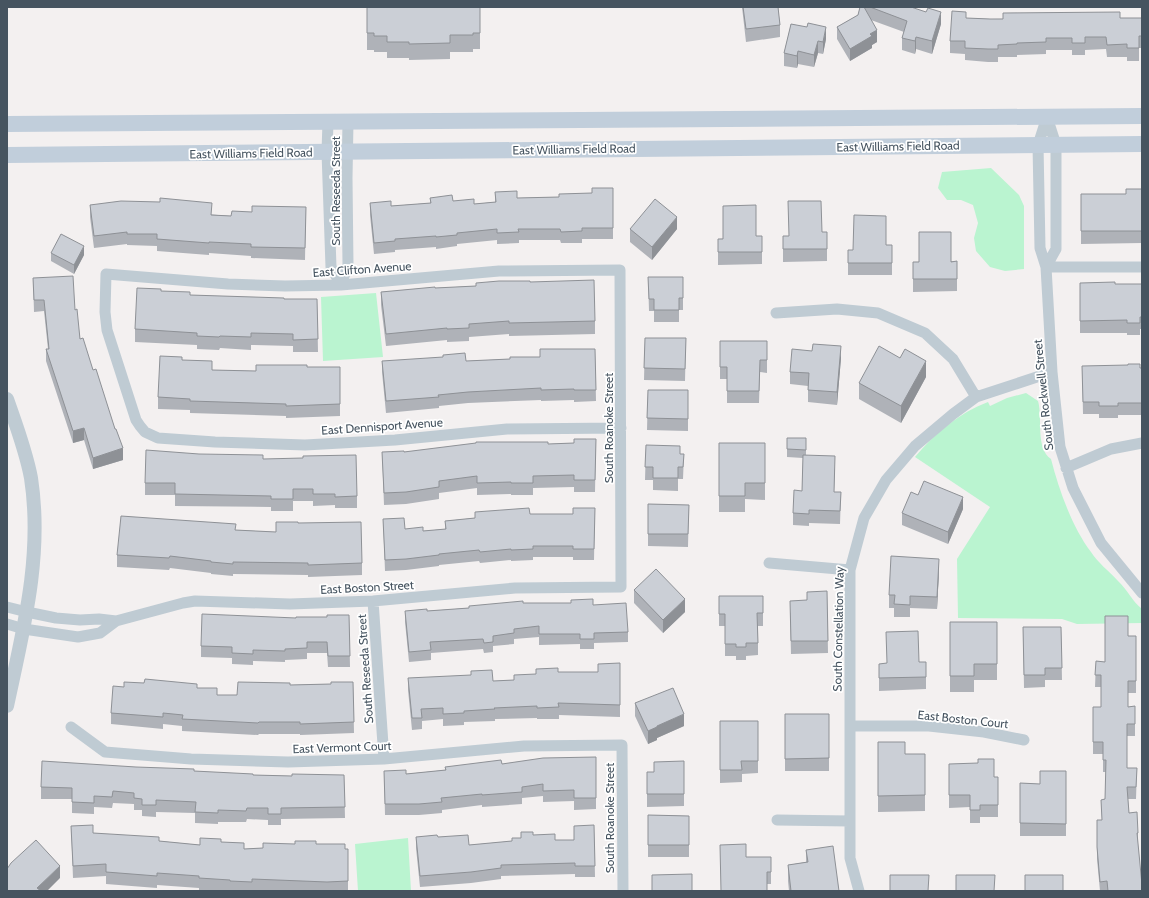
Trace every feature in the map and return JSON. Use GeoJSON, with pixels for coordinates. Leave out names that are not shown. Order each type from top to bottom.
{"type":"FeatureCollection","features":[{"type":"Feature","properties":{"kind":"main road"},"geometry":{"type":"LineString","coordinates":[[7,124],[1142,116]]}},
{"type":"Feature","properties":{"kind":"main road","name":"East Williams Field Road"},"geometry":{"type":"LineString","coordinates":[[7,155],[1142,144]]}},
{"type":"Feature","properties":{"kind":"street","name":"South Rockwell Street"},"geometry":{"type":"LineString","coordinates":[[1047,117],[1038,145],[1040,248],[1046,267],[1052,372],[1060,447],[1073,488],[1101,544],[1142,593]]}},
{"type":"Feature","properties":{"kind":"street"},"geometry":{"type":"LineString","coordinates":[[1047,117],[1056,145],[1056,249],[1046,267],[1142,267]]}},
{"type":"Feature","properties":{"kind":"street","name":"South Reseeda Street"},"geometry":{"type":"LineString","coordinates":[[328,122],[327,152],[331,267],[341,285]]}},
{"type":"Feature","properties":{"kind":"street","name":"South Reseeda Street"},"geometry":{"type":"LineString","coordinates":[[341,285],[348,265],[348,122]]}},
{"type":"Feature","properties":{"kind":"street","name":"East Clifton Avenue"},"geometry":{"type":"LineString","coordinates":[[147,433],[136,420],[109,339],[105,312],[106,274],[228,284],[285,286],[341,285],[499,271],[620,270]]}},
{"type":"Feature","properties":{"kind":"street","name":"South Roanoke Street"},"geometry":{"type":"LineString","coordinates":[[620,270],[621,587]]}},
{"type":"Feature","properties":{"kind":"street"},"geometry":{"type":"LineString","coordinates":[[776,313],[837,309],[878,313],[925,332],[953,360],[976,397]]}},
{"type":"Feature","properties":{"kind":"street","name":"South Constellation Way"},"geometry":{"type":"LineString","coordinates":[[859,891],[850,858],[850,570],[864,518],[886,480],[915,446],[953,414],[976,397],[1052,372]]}},
{"type":"Feature","properties":{"kind":"street"},"geometry":{"type":"LineString","coordinates":[[7,400],[20,438],[30,477],[33,500],[35,546],[27,612],[7,706]]}},
{"type":"Feature","properties":{"kind":"street","name":"East Dennisport Avenue"},"geometry":{"type":"LineString","coordinates":[[147,433],[158,438],[208,442],[305,445],[395,440],[507,430],[621,428]]}},
{"type":"Feature","properties":{"kind":"street"},"geometry":{"type":"LineString","coordinates":[[1066,468],[1111,449],[1142,443]]}},
{"type":"Feature","properties":{"kind":"street"},"geometry":{"type":"LineString","coordinates":[[769,563],[850,570]]}},
{"type":"Feature","properties":{"kind":"street","name":"East Boston Street"},"geometry":{"type":"LineString","coordinates":[[7,607],[64,619],[99,619],[116,621],[195,601],[290,604],[373,601],[516,588],[621,587]]}},
{"type":"Feature","properties":{"kind":"street","name":"South Reseeda Street"},"geometry":{"type":"LineString","coordinates":[[373,601],[384,759]]}},
{"type":"Feature","properties":{"kind":"street","name":"East Boston Street"},"geometry":{"type":"LineString","coordinates":[[7,624],[24,629],[78,637],[100,633],[116,621]]}},
{"type":"Feature","properties":{"kind":"street","name":"East Boston Court"},"geometry":{"type":"LineString","coordinates":[[850,726],[929,726],[984,732],[1024,740]]}},
{"type":"Feature","properties":{"kind":"street","name":"East Vermont Court"},"geometry":{"type":"LineString","coordinates":[[71,727],[104,752],[191,759],[288,762],[384,759],[524,746],[622,745]]}},
{"type":"Feature","properties":{"kind":"street","name":"South Roanoke Street"},"geometry":{"type":"LineString","coordinates":[[622,745],[623,891]]}},
{"type":"Feature","properties":{"kind":"street"},"geometry":{"type":"LineString","coordinates":[[777,820],[850,821]]}},
{"type":"Feature","properties":{"kind":"green space"},"geometry":{"type":"Polygon","coordinates":[[[991,168],[1019,195],[1024,206],[1024,269],[1005,271],[990,267],[976,251],[974,238],[978,223],[973,205],[961,200],[947,200],[938,188],[942,172],[991,168]]]}},
{"type":"Feature","properties":{"kind":"green space"},"geometry":{"type":"Polygon","coordinates":[[[376,293],[383,357],[323,361],[321,297],[376,293]]]}},
{"type":"Feature","properties":{"kind":"green space"},"geometry":{"type":"Polygon","coordinates":[[[1026,393],[1038,401],[1040,432],[1043,448],[1051,459],[1062,495],[1072,520],[1084,542],[1097,560],[1121,584],[1142,609],[1142,623],[1077,624],[1062,619],[958,618],[957,559],[990,507],[915,457],[939,432],[967,412],[988,402],[990,406],[1007,398],[1026,393]]]}},
{"type":"Feature","properties":{"kind":"green space"},"geometry":{"type":"Polygon","coordinates":[[[408,838],[411,891],[358,891],[355,844],[408,838]]]}},
{"type":"Feature","properties":{"kind":"building"},"geometry":{"type":"Polygon","coordinates":[[[367,7],[480,7],[480,33],[473,33],[473,35],[450,35],[450,43],[409,44],[409,42],[387,42],[387,36],[374,36],[374,33],[367,33],[367,7]]]}},
{"type":"Feature","properties":{"kind":"building"},"geometry":{"type":"Polygon","coordinates":[[[743,7],[778,7],[780,25],[746,29],[743,7]]]}},
{"type":"Feature","properties":{"kind":"building"},"geometry":{"type":"Polygon","coordinates":[[[860,7],[864,7],[877,30],[870,34],[872,36],[850,49],[837,27],[858,15],[860,7]]]}},
{"type":"Feature","properties":{"kind":"building"},"geometry":{"type":"Polygon","coordinates":[[[870,7],[911,7],[926,12],[928,8],[941,12],[932,41],[916,37],[915,41],[902,38],[907,21],[870,7]]]}},
{"type":"Feature","properties":{"kind":"building"},"geometry":{"type":"Polygon","coordinates":[[[952,11],[966,12],[966,18],[990,19],[1003,19],[1003,13],[1120,12],[1120,18],[1142,18],[1142,36],[1139,36],[1139,48],[1127,48],[1127,44],[1107,45],[1106,37],[1085,37],[1085,43],[1072,43],[1072,38],[1046,38],[1046,42],[998,45],[998,49],[965,48],[965,41],[950,41],[952,11]]]}},
{"type":"Feature","properties":{"kind":"building"},"geometry":{"type":"Polygon","coordinates":[[[808,23],[826,27],[823,42],[818,41],[814,55],[798,51],[797,56],[784,53],[791,24],[807,27],[808,23]]]}},
{"type":"Feature","properties":{"kind":"building"},"geometry":{"type":"Polygon","coordinates":[[[592,188],[613,188],[613,228],[582,228],[582,231],[561,232],[560,229],[518,229],[519,232],[497,233],[497,229],[457,233],[457,235],[395,239],[395,241],[374,243],[370,203],[391,201],[391,206],[431,203],[430,198],[452,195],[453,201],[474,199],[474,204],[496,202],[495,192],[517,191],[517,198],[559,197],[559,194],[592,193],[592,188]]]}},
{"type":"Feature","properties":{"kind":"building"},"geometry":{"type":"Polygon","coordinates":[[[1126,189],[1142,189],[1142,231],[1081,231],[1081,194],[1126,194],[1126,189]]]}},
{"type":"Feature","properties":{"kind":"building"},"geometry":{"type":"Polygon","coordinates":[[[160,198],[212,203],[211,215],[231,216],[232,211],[252,212],[252,206],[306,207],[305,248],[251,247],[251,244],[209,243],[157,239],[157,234],[127,234],[127,232],[94,236],[90,205],[121,201],[160,202],[160,198]]]}},
{"type":"Feature","properties":{"kind":"building"},"geometry":{"type":"Polygon","coordinates":[[[655,199],[677,217],[652,247],[630,229],[655,199]]]}},
{"type":"Feature","properties":{"kind":"building"},"geometry":{"type":"Polygon","coordinates":[[[788,201],[821,201],[822,232],[827,232],[827,249],[783,249],[783,236],[789,236],[788,201]]]}},
{"type":"Feature","properties":{"kind":"building"},"geometry":{"type":"Polygon","coordinates":[[[756,205],[756,236],[762,236],[762,252],[718,252],[718,239],[723,239],[723,206],[756,205]]]}},
{"type":"Feature","properties":{"kind":"building"},"geometry":{"type":"Polygon","coordinates":[[[854,215],[886,216],[886,245],[892,245],[892,263],[848,263],[848,250],[853,250],[854,215]]]}},
{"type":"Feature","properties":{"kind":"building"},"geometry":{"type":"Polygon","coordinates":[[[919,232],[951,232],[951,262],[957,261],[957,279],[913,279],[913,262],[919,262],[919,232]]]}},
{"type":"Feature","properties":{"kind":"building"},"geometry":{"type":"Polygon","coordinates":[[[61,234],[84,246],[74,265],[51,253],[61,234]]]}},
{"type":"Feature","properties":{"kind":"building"},"geometry":{"type":"Polygon","coordinates":[[[73,276],[75,310],[77,309],[80,339],[83,338],[93,370],[96,369],[115,429],[123,448],[93,458],[84,428],[73,431],[46,349],[49,349],[44,300],[34,300],[33,278],[73,276]]]}},
{"type":"Feature","properties":{"kind":"building"},"geometry":{"type":"Polygon","coordinates":[[[648,277],[683,277],[683,298],[679,298],[679,310],[654,310],[654,299],[649,299],[648,277]]]}},
{"type":"Feature","properties":{"kind":"building"},"geometry":{"type":"Polygon","coordinates":[[[594,280],[595,321],[509,323],[509,321],[469,324],[469,328],[447,328],[386,334],[381,292],[435,287],[476,286],[476,283],[499,281],[530,282],[594,280]]]}},
{"type":"Feature","properties":{"kind":"building"},"geometry":{"type":"Polygon","coordinates":[[[1115,282],[1115,284],[1142,284],[1142,317],[1140,317],[1140,323],[1127,323],[1127,320],[1080,321],[1080,283],[1115,282]]]}},
{"type":"Feature","properties":{"kind":"building"},"geometry":{"type":"Polygon","coordinates":[[[137,288],[190,292],[190,295],[317,299],[318,339],[293,340],[293,334],[251,333],[251,337],[219,337],[197,336],[197,333],[135,329],[137,288]]]}},
{"type":"Feature","properties":{"kind":"building"},"geometry":{"type":"Polygon","coordinates":[[[645,338],[686,338],[685,369],[644,368],[645,338]]]}},
{"type":"Feature","properties":{"kind":"building"},"geometry":{"type":"Polygon","coordinates":[[[720,341],[767,341],[767,360],[760,360],[759,391],[727,391],[727,367],[720,367],[720,341]]]}},
{"type":"Feature","properties":{"kind":"building"},"geometry":{"type":"Polygon","coordinates":[[[813,344],[841,346],[837,392],[808,390],[809,373],[790,372],[792,349],[812,351],[813,344]]]}},
{"type":"Feature","properties":{"kind":"building"},"geometry":{"type":"Polygon","coordinates":[[[879,346],[900,358],[905,349],[926,361],[901,406],[859,383],[879,346]]]}},
{"type":"Feature","properties":{"kind":"building"},"geometry":{"type":"Polygon","coordinates":[[[540,349],[595,349],[596,390],[541,390],[541,388],[468,392],[438,395],[439,397],[386,401],[382,361],[443,357],[443,355],[465,353],[466,361],[510,359],[510,357],[540,357],[540,349]]]}},
{"type":"Feature","properties":{"kind":"building"},"geometry":{"type":"Polygon","coordinates":[[[160,356],[182,357],[182,360],[212,361],[212,370],[256,371],[256,365],[307,365],[307,367],[340,367],[340,404],[286,406],[286,404],[190,401],[190,399],[158,397],[160,356]]]}},
{"type":"Feature","properties":{"kind":"building"},"geometry":{"type":"Polygon","coordinates":[[[1140,364],[1140,368],[1142,368],[1142,403],[1118,403],[1118,406],[1099,406],[1099,402],[1083,402],[1082,366],[1140,364]]]}},
{"type":"Feature","properties":{"kind":"building"},"geometry":{"type":"Polygon","coordinates":[[[648,390],[688,390],[688,419],[647,418],[648,390]]]}},
{"type":"Feature","properties":{"kind":"building"},"geometry":{"type":"Polygon","coordinates":[[[787,438],[806,438],[806,450],[787,449],[787,438]]]}},
{"type":"Feature","properties":{"kind":"building"},"geometry":{"type":"Polygon","coordinates":[[[574,439],[596,439],[595,480],[574,480],[574,475],[533,476],[533,483],[477,483],[477,476],[439,481],[439,487],[406,492],[384,493],[382,452],[404,452],[476,442],[548,442],[548,444],[574,443],[574,439]]]}},
{"type":"Feature","properties":{"kind":"building"},"geometry":{"type":"Polygon","coordinates":[[[719,443],[765,443],[765,483],[745,483],[745,496],[719,496],[719,443]]]}},
{"type":"Feature","properties":{"kind":"building"},"geometry":{"type":"Polygon","coordinates":[[[646,445],[680,446],[680,454],[684,454],[683,467],[678,467],[678,478],[653,478],[653,467],[645,467],[646,445]]]}},
{"type":"Feature","properties":{"kind":"building"},"geometry":{"type":"Polygon","coordinates":[[[146,450],[199,454],[263,455],[263,459],[303,458],[303,456],[356,455],[357,496],[335,497],[335,494],[313,494],[313,489],[293,489],[293,499],[271,499],[271,496],[175,494],[175,483],[145,483],[146,450]]]}},
{"type":"Feature","properties":{"kind":"building"},"geometry":{"type":"Polygon","coordinates":[[[803,455],[835,456],[834,492],[841,492],[840,511],[809,510],[809,514],[793,513],[794,490],[802,491],[803,455]]]}},
{"type":"Feature","properties":{"kind":"building"},"geometry":{"type":"Polygon","coordinates":[[[924,481],[963,497],[948,532],[902,513],[911,492],[918,495],[924,481]]]}},
{"type":"Feature","properties":{"kind":"building"},"geometry":{"type":"Polygon","coordinates":[[[648,504],[689,505],[688,534],[648,534],[648,504]]]}},
{"type":"Feature","properties":{"kind":"building"},"geometry":{"type":"Polygon","coordinates":[[[529,508],[530,514],[573,514],[573,508],[595,508],[594,549],[573,549],[573,546],[533,546],[533,549],[511,549],[480,552],[479,550],[406,559],[385,560],[383,519],[404,518],[405,529],[423,527],[423,531],[446,529],[445,521],[475,518],[475,512],[529,508]]]}},
{"type":"Feature","properties":{"kind":"building"},"geometry":{"type":"Polygon","coordinates":[[[121,516],[236,524],[235,530],[276,532],[276,522],[361,522],[362,563],[308,565],[308,563],[233,562],[233,564],[170,556],[169,558],[117,555],[121,516]]]}},
{"type":"Feature","properties":{"kind":"building"},"geometry":{"type":"Polygon","coordinates":[[[891,556],[939,559],[937,597],[910,596],[910,605],[894,604],[895,595],[889,595],[891,556]]]}},
{"type":"Feature","properties":{"kind":"building"},"geometry":{"type":"Polygon","coordinates":[[[656,569],[685,599],[663,620],[634,590],[656,569]]]}},
{"type":"Feature","properties":{"kind":"building"},"geometry":{"type":"Polygon","coordinates":[[[827,591],[828,641],[791,641],[790,601],[807,600],[807,592],[827,591]]]}},
{"type":"Feature","properties":{"kind":"building"},"geometry":{"type":"Polygon","coordinates":[[[719,596],[763,596],[763,613],[757,613],[758,643],[746,643],[746,647],[736,647],[736,644],[725,644],[725,614],[719,614],[719,596]]]}},
{"type":"Feature","properties":{"kind":"building"},"geometry":{"type":"Polygon","coordinates":[[[593,599],[593,605],[626,603],[628,632],[594,633],[594,639],[580,639],[580,634],[539,634],[539,626],[514,629],[514,633],[493,636],[493,642],[484,643],[483,639],[430,642],[431,650],[409,652],[405,611],[469,608],[469,606],[523,601],[523,603],[571,603],[571,600],[593,599]]]}},
{"type":"Feature","properties":{"kind":"building"},"geometry":{"type":"Polygon","coordinates":[[[202,614],[296,618],[327,617],[327,615],[349,615],[350,656],[328,656],[327,642],[307,642],[307,648],[285,649],[285,651],[253,650],[253,654],[232,653],[232,647],[201,646],[202,614]]]}},
{"type":"Feature","properties":{"kind":"building"},"geometry":{"type":"Polygon","coordinates":[[[1105,616],[1128,616],[1128,636],[1136,636],[1136,681],[1128,681],[1128,707],[1135,706],[1135,724],[1127,724],[1127,768],[1137,768],[1136,787],[1127,787],[1129,813],[1137,812],[1137,833],[1142,891],[1108,891],[1107,881],[1100,882],[1097,847],[1097,820],[1102,820],[1101,800],[1105,799],[1106,760],[1103,760],[1103,742],[1093,742],[1093,707],[1101,707],[1101,675],[1095,675],[1096,661],[1105,662],[1105,616]]]}},
{"type":"Feature","properties":{"kind":"building"},"geometry":{"type":"Polygon","coordinates":[[[950,622],[997,622],[997,664],[974,664],[974,676],[950,676],[950,622]]]}},
{"type":"Feature","properties":{"kind":"building"},"geometry":{"type":"Polygon","coordinates":[[[1023,627],[1061,627],[1062,668],[1045,668],[1045,675],[1024,675],[1023,627]]]}},
{"type":"Feature","properties":{"kind":"building"},"geometry":{"type":"Polygon","coordinates":[[[918,631],[919,662],[926,662],[926,677],[879,678],[879,664],[887,663],[886,632],[918,631]]]}},
{"type":"Feature","properties":{"kind":"building"},"geometry":{"type":"Polygon","coordinates":[[[620,663],[620,705],[558,703],[559,707],[537,708],[537,706],[494,708],[495,709],[464,711],[464,713],[443,714],[443,708],[421,709],[422,718],[412,718],[408,678],[471,675],[471,671],[492,670],[493,681],[514,680],[514,675],[536,674],[536,669],[558,668],[558,672],[598,672],[598,664],[620,663]]]}},
{"type":"Feature","properties":{"kind":"building"},"geometry":{"type":"Polygon","coordinates":[[[145,679],[197,684],[197,688],[217,688],[217,695],[237,695],[238,682],[290,683],[290,685],[353,682],[354,722],[300,724],[300,722],[258,723],[182,719],[183,715],[163,713],[163,717],[111,713],[113,686],[124,687],[124,682],[144,683],[145,679]]]}},
{"type":"Feature","properties":{"kind":"building"},"geometry":{"type":"Polygon","coordinates":[[[673,688],[684,714],[648,731],[635,703],[673,688]]]}},
{"type":"Feature","properties":{"kind":"building"},"geometry":{"type":"Polygon","coordinates":[[[785,714],[829,714],[829,758],[785,759],[785,714]]]}},
{"type":"Feature","properties":{"kind":"building"},"geometry":{"type":"Polygon","coordinates":[[[720,721],[758,721],[758,761],[741,761],[742,770],[720,770],[720,721]]]}},
{"type":"Feature","properties":{"kind":"building"},"geometry":{"type":"Polygon","coordinates":[[[878,742],[905,742],[905,754],[925,754],[925,795],[878,796],[878,742]]]}},
{"type":"Feature","properties":{"kind":"building"},"geometry":{"type":"Polygon","coordinates":[[[596,757],[596,798],[574,798],[574,790],[543,791],[543,784],[522,787],[522,792],[441,798],[442,802],[385,804],[384,771],[406,770],[406,774],[446,770],[445,767],[501,760],[502,764],[543,758],[596,757]]]}},
{"type":"Feature","properties":{"kind":"building"},"geometry":{"type":"Polygon","coordinates":[[[978,759],[994,759],[994,777],[998,777],[998,805],[980,805],[980,810],[970,810],[970,795],[949,795],[949,764],[978,763],[978,759]]]}},
{"type":"Feature","properties":{"kind":"building"},"geometry":{"type":"Polygon","coordinates":[[[42,761],[194,769],[194,771],[253,775],[344,775],[345,807],[281,808],[281,814],[268,814],[268,808],[247,808],[246,811],[218,810],[218,813],[195,812],[196,802],[156,800],[156,805],[142,805],[142,799],[134,798],[134,793],[113,791],[112,797],[94,796],[94,803],[72,802],[72,788],[41,787],[42,761]]]}},
{"type":"Feature","properties":{"kind":"building"},"geometry":{"type":"Polygon","coordinates":[[[684,761],[684,794],[647,794],[647,772],[654,772],[654,762],[684,761]]]}},
{"type":"Feature","properties":{"kind":"building"},"geometry":{"type":"Polygon","coordinates":[[[1040,771],[1066,771],[1066,824],[1020,823],[1020,783],[1040,784],[1040,771]]]}},
{"type":"Feature","properties":{"kind":"building"},"geometry":{"type":"Polygon","coordinates":[[[648,815],[689,816],[689,845],[648,845],[648,815]]]}},
{"type":"Feature","properties":{"kind":"building"},"geometry":{"type":"Polygon","coordinates":[[[93,825],[93,833],[159,837],[159,841],[200,845],[200,838],[221,839],[221,842],[244,843],[244,849],[263,848],[263,843],[295,844],[295,841],[316,841],[316,844],[345,844],[345,849],[348,849],[348,881],[327,882],[252,879],[252,882],[230,881],[199,878],[199,876],[157,873],[157,876],[106,872],[106,864],[73,866],[71,826],[93,825]]]}},
{"type":"Feature","properties":{"kind":"building"},"geometry":{"type":"Polygon","coordinates":[[[594,825],[595,866],[575,866],[575,863],[501,865],[501,868],[420,876],[416,837],[468,835],[469,845],[512,841],[512,838],[521,838],[521,832],[533,832],[533,835],[555,834],[555,840],[574,840],[574,826],[594,825]]]}},
{"type":"Feature","properties":{"kind":"building"},"geometry":{"type":"Polygon","coordinates":[[[36,840],[60,866],[37,888],[41,891],[7,891],[7,869],[11,863],[36,840]]]}},
{"type":"Feature","properties":{"kind":"building"},"geometry":{"type":"Polygon","coordinates":[[[746,844],[746,857],[771,857],[771,872],[767,872],[767,891],[721,891],[720,845],[746,844]]]}},
{"type":"Feature","properties":{"kind":"building"},"geometry":{"type":"Polygon","coordinates":[[[833,846],[839,891],[791,891],[788,865],[808,862],[806,850],[833,846]]]}},
{"type":"Feature","properties":{"kind":"building"},"geometry":{"type":"Polygon","coordinates":[[[692,874],[692,891],[652,891],[652,875],[692,874]]]}},
{"type":"Feature","properties":{"kind":"building"},"geometry":{"type":"Polygon","coordinates":[[[890,875],[929,875],[928,891],[890,891],[890,875]]]}},
{"type":"Feature","properties":{"kind":"building"},"geometry":{"type":"Polygon","coordinates":[[[956,875],[995,875],[994,891],[956,891],[956,875]]]}},
{"type":"Feature","properties":{"kind":"building"},"geometry":{"type":"Polygon","coordinates":[[[1025,875],[1063,875],[1063,891],[1025,891],[1025,875]]]}}]}
